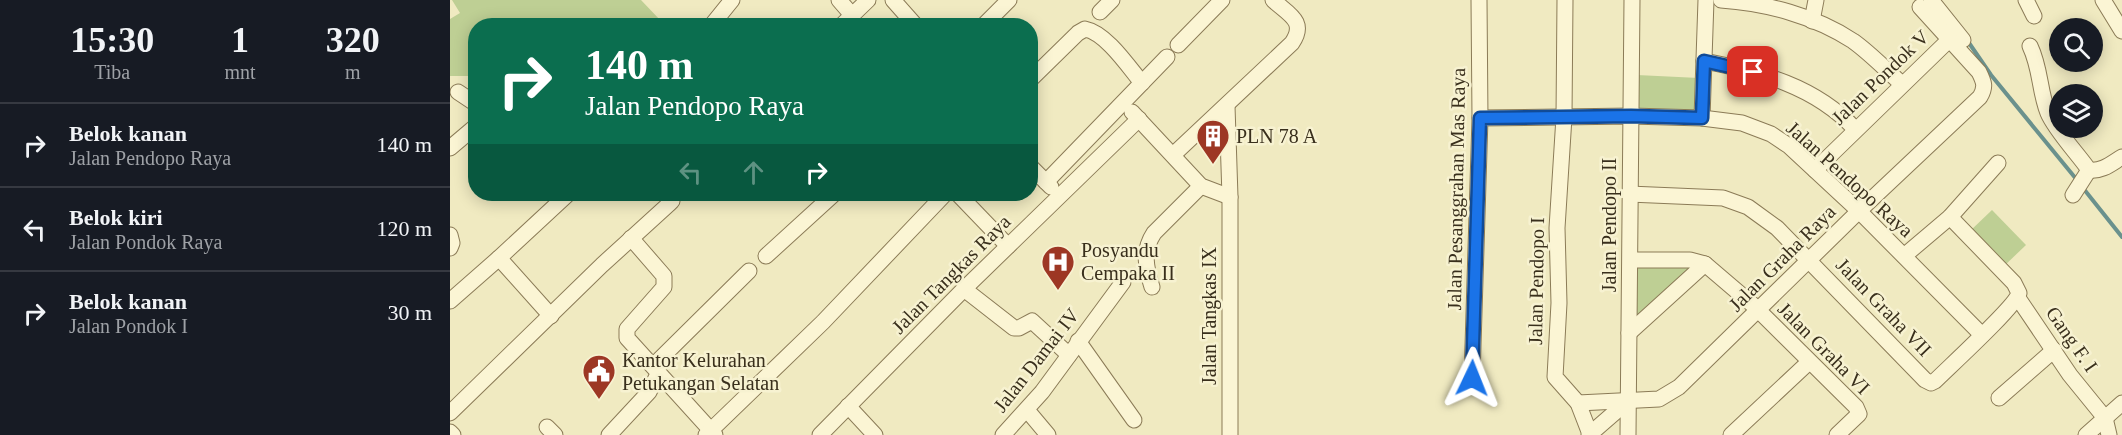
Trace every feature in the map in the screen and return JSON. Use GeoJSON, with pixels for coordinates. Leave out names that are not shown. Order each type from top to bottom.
{"type":"FeatureCollection","features":[{"type":"Feature","properties":{"kind":"street"},"geometry":{"type":"LineString","coordinates":[[717,18],[732,0]]}},
{"type":"Feature","properties":{"kind":"street"},"geometry":{"type":"LineString","coordinates":[[839,0],[846,18]]}},
{"type":"Feature","properties":{"kind":"street"},"geometry":{"type":"LineString","coordinates":[[849,18],[868,0]]}},
{"type":"Feature","properties":{"kind":"street"},"geometry":{"type":"LineString","coordinates":[[893,0],[909,18]]}},
{"type":"Feature","properties":{"kind":"street"},"geometry":{"type":"LineString","coordinates":[[991,18],[1009,0]]}},
{"type":"Feature","properties":{"kind":"street"},"geometry":{"type":"LineString","coordinates":[[1100,12],[1112,0]]}},
{"type":"Feature","properties":{"kind":"street"},"geometry":{"type":"LineString","coordinates":[[1178,45],[1222,0]]}},
{"type":"Feature","properties":{"kind":"street","name":"Jalan Pesanggrahan Mas Raya"},"geometry":{"type":"LineString","coordinates":[[1472,378],[1480,118],[1479,0]]}},
{"type":"Feature","properties":{"kind":"street","name":"Jalan Pendopo I"},"geometry":{"type":"LineString","coordinates":[[1565,0],[1564,117],[1557,228],[1559,303],[1555,377],[1578,403],[1590,435]]}},
{"type":"Feature","properties":{"kind":"street","name":"Jalan Pendopo II"},"geometry":{"type":"LineString","coordinates":[[1628,435],[1632,0]]}},
{"type":"Feature","properties":{"kind":"street"},"geometry":{"type":"LineString","coordinates":[[1702,118],[1706,0]]}},
{"type":"Feature","properties":{"kind":"street"},"geometry":{"type":"LineString","coordinates":[[1721,0],[1766,3],[1828,27],[1854,42],[1902,84]]}},
{"type":"Feature","properties":{"kind":"street"},"geometry":{"type":"LineString","coordinates":[[1812,21],[1816,0]]}},
{"type":"Feature","properties":{"kind":"street"},"geometry":{"type":"LineString","coordinates":[[2026,0],[2034,16]]}},
{"type":"Feature","properties":{"kind":"street"},"geometry":{"type":"LineString","coordinates":[[2103,0],[2122,31]]}},
{"type":"Feature","properties":{"kind":"street"},"geometry":{"type":"LineString","coordinates":[[1926,3],[1950,39]]}},
{"type":"Feature","properties":{"kind":"street"},"geometry":{"type":"LineString","coordinates":[[1926,3],[1972,52]]}},
{"type":"Feature","properties":{"kind":"street"},"geometry":{"type":"LineString","coordinates":[[1173,155],[1292,43],[1298,34],[1297,21],[1277,4]]}},
{"type":"Feature","properties":{"kind":"street"},"geometry":{"type":"LineString","coordinates":[[1038,72],[1085,28],[1097,33],[1142,83]]}},
{"type":"Feature","properties":{"kind":"street","name":"Jalan Pondok V"},"geometry":{"type":"LineString","coordinates":[[1815,170],[1950,39]]}},
{"type":"Feature","properties":{"kind":"street","name":"Jalan Graha Raya"},"geometry":{"type":"LineString","coordinates":[[1578,403],[1659,399],[1679,387],[1859,211],[1980,97],[1985,89],[1984,81],[1950,39]]}},
{"type":"Feature","properties":{"kind":"street"},"geometry":{"type":"LineString","coordinates":[[2030,46],[2037,61],[2042,93],[2049,116],[2076,152],[2080,183],[2095,171],[2122,157]]}},
{"type":"Feature","properties":{"kind":"street"},"geometry":{"type":"LineString","coordinates":[[1046,182],[1167,57]]}},
{"type":"Feature","properties":{"kind":"street"},"geometry":{"type":"LineString","coordinates":[[1704,61],[1771,77],[1796,87],[1824,102],[1856,129]]}},
{"type":"Feature","properties":{"kind":"street"},"geometry":{"type":"LineString","coordinates":[[458,92],[468,99]]}},
{"type":"Feature","properties":{"kind":"street"},"geometry":{"type":"LineString","coordinates":[[1123,103],[1201,186],[1230,196]]}},
{"type":"Feature","properties":{"kind":"street","name":"Jalan Tangkas IX"},"geometry":{"type":"LineString","coordinates":[[1227,106],[1230,196],[1230,435]]}},
{"type":"Feature","properties":{"kind":"street","name":"Jalan Pendopo Raya"},"geometry":{"type":"LineString","coordinates":[[1480,118],[1631,116],[1702,118],[1742,123],[1771,134],[1789,146],[1859,211],[1982,335]]}},
{"type":"Feature","properties":{"kind":"street","name":"Jalan Tangkas Raya"},"geometry":{"type":"LineString","coordinates":[[820,435],[1139,118]]}},
{"type":"Feature","properties":{"kind":"street"},"geometry":{"type":"LineString","coordinates":[[450,148],[468,133]]}},
{"type":"Feature","properties":{"kind":"street"},"geometry":{"type":"LineString","coordinates":[[1904,256],[1950,217],[1998,163]]}},
{"type":"Feature","properties":{"kind":"street"},"geometry":{"type":"LineString","coordinates":[[1038,174],[1059,196]]}},
{"type":"Feature","properties":{"kind":"street"},"geometry":{"type":"LineString","coordinates":[[1152,287],[1146,263],[1149,240],[1201,186]]}},
{"type":"Feature","properties":{"kind":"street"},"geometry":{"type":"LineString","coordinates":[[1629,194],[1723,198],[1748,207],[1777,228],[1810,261]]}},
{"type":"Feature","properties":{"kind":"street"},"geometry":{"type":"LineString","coordinates":[[450,302],[561,201]]}},
{"type":"Feature","properties":{"kind":"street"},"geometry":{"type":"LineString","coordinates":[[450,413],[670,201]]}},
{"type":"Feature","properties":{"kind":"street"},"geometry":{"type":"LineString","coordinates":[[766,256],[826,201]]}},
{"type":"Feature","properties":{"kind":"street"},"geometry":{"type":"LineString","coordinates":[[631,238],[663,276],[665,282],[664,287],[627,328],[626,334],[638,352],[711,434],[823,322],[938,201]]}},
{"type":"Feature","properties":{"kind":"street"},"geometry":{"type":"LineString","coordinates":[[965,201],[1008,246]]}},
{"type":"Feature","properties":{"kind":"street","name":"Gang F. I"},"geometry":{"type":"LineString","coordinates":[[1950,217],[2017,287],[2018,298],[2070,375],[2105,418],[2109,435]]}},
{"type":"Feature","properties":{"kind":"street"},"geometry":{"type":"LineString","coordinates":[[450,235],[452,243],[450,248]]}},
{"type":"Feature","properties":{"kind":"street"},"geometry":{"type":"LineString","coordinates":[[500,258],[551,316]]}},
{"type":"Feature","properties":{"kind":"street"},"geometry":{"type":"LineString","coordinates":[[1631,260],[1690,260],[1705,264]]}},
{"type":"Feature","properties":{"kind":"street","name":"Jalan Graha VII"},"geometry":{"type":"LineString","coordinates":[[1810,261],[1928,382],[1935,381],[1982,335]]}},
{"type":"Feature","properties":{"kind":"street"},"geometry":{"type":"LineString","coordinates":[[1629,333],[1705,264]]}},
{"type":"Feature","properties":{"kind":"street","name":"Jalan Graha VI"},"geometry":{"type":"LineString","coordinates":[[1705,264],[1758,311],[1856,407],[1857,416]]}},
{"type":"Feature","properties":{"kind":"street"},"geometry":{"type":"LineString","coordinates":[[609,435],[649,392],[658,374],[660,359],[749,271]]}},
{"type":"Feature","properties":{"kind":"street","name":"Jalan Damai IV"},"geometry":{"type":"LineString","coordinates":[[1003,435],[1028,410],[1123,282]]}},
{"type":"Feature","properties":{"kind":"street"},"geometry":{"type":"LineString","coordinates":[[964,290],[1014,328],[1019,328],[1032,321],[1069,355]]}},
{"type":"Feature","properties":{"kind":"street"},"geometry":{"type":"LineString","coordinates":[[1982,335],[2018,298]]}},
{"type":"Feature","properties":{"kind":"street"},"geometry":{"type":"LineString","coordinates":[[1078,341],[1134,420]]}},
{"type":"Feature","properties":{"kind":"street"},"geometry":{"type":"LineString","coordinates":[[1999,398],[2054,350]]}},
{"type":"Feature","properties":{"kind":"street"},"geometry":{"type":"LineString","coordinates":[[1731,435],[1809,362]]}},
{"type":"Feature","properties":{"kind":"street"},"geometry":{"type":"LineString","coordinates":[[1590,435],[1629,401]]}},
{"type":"Feature","properties":{"kind":"street"},"geometry":{"type":"LineString","coordinates":[[2086,435],[2122,403]]}},
{"type":"Feature","properties":{"kind":"street"},"geometry":{"type":"LineString","coordinates":[[848,406],[875,435]]}},
{"type":"Feature","properties":{"kind":"street"},"geometry":{"type":"LineString","coordinates":[[1028,410],[1048,435]]}},
{"type":"Feature","properties":{"kind":"street"},"geometry":{"type":"LineString","coordinates":[[1837,435],[1857,416]]}},
{"type":"Feature","properties":{"kind":"street"},"geometry":{"type":"LineString","coordinates":[[1846,435],[1857,420],[1857,416]]}},
{"type":"Feature","properties":{"kind":"street"},"geometry":{"type":"LineString","coordinates":[[450,432],[453,435]]}},
{"type":"Feature","properties":{"kind":"green space"},"geometry":{"type":"Polygon","coordinates":[[[452,0],[641,0],[658,18],[468,18],[468,76],[450,76],[450,19],[460,13],[452,0]]]}},
{"type":"Feature","properties":{"kind":"green space"},"geometry":{"type":"Polygon","coordinates":[[[1637,75],[1699,78],[1696,114],[1636,112],[1637,75]]]}},
{"type":"Feature","properties":{"kind":"green space"},"geometry":{"type":"Polygon","coordinates":[[[1992,210],[2026,245],[2003,267],[1969,232],[1992,210]]]}},
{"type":"Feature","properties":{"kind":"green space"},"geometry":{"type":"Polygon","coordinates":[[[1633,262],[1699,265],[1633,326],[1633,262]]]}},
{"type":"Feature","properties":{"kind":"waterway"},"geometry":{"type":"LineString","coordinates":[[1967,40],[1991,75],[2077,180]]}},
{"type":"Feature","properties":{"kind":"waterway"},"geometry":{"type":"LineString","coordinates":[[2083,188],[2122,237]]}},
{"type":"Feature","properties":{"kind":"place","name":"PLN 78 A"},"geometry":{"type":"Point","coordinates":[1213,165]}},
{"type":"Feature","properties":{"kind":"place","name":"Posyandu Cempaka II"},"geometry":{"type":"Point","coordinates":[1058,291]}},
{"type":"Feature","properties":{"kind":"place","name":"Kantor Kelurahan Petukangan Selatan"},"geometry":{"type":"Point","coordinates":[599,400]}},
{"type":"Feature","properties":{"kind":"route"},"geometry":{"type":"LineString","coordinates":[[1472,378],[1480,118],[1631,116],[1702,118],[1704,61],[1753,72]]}}]}
